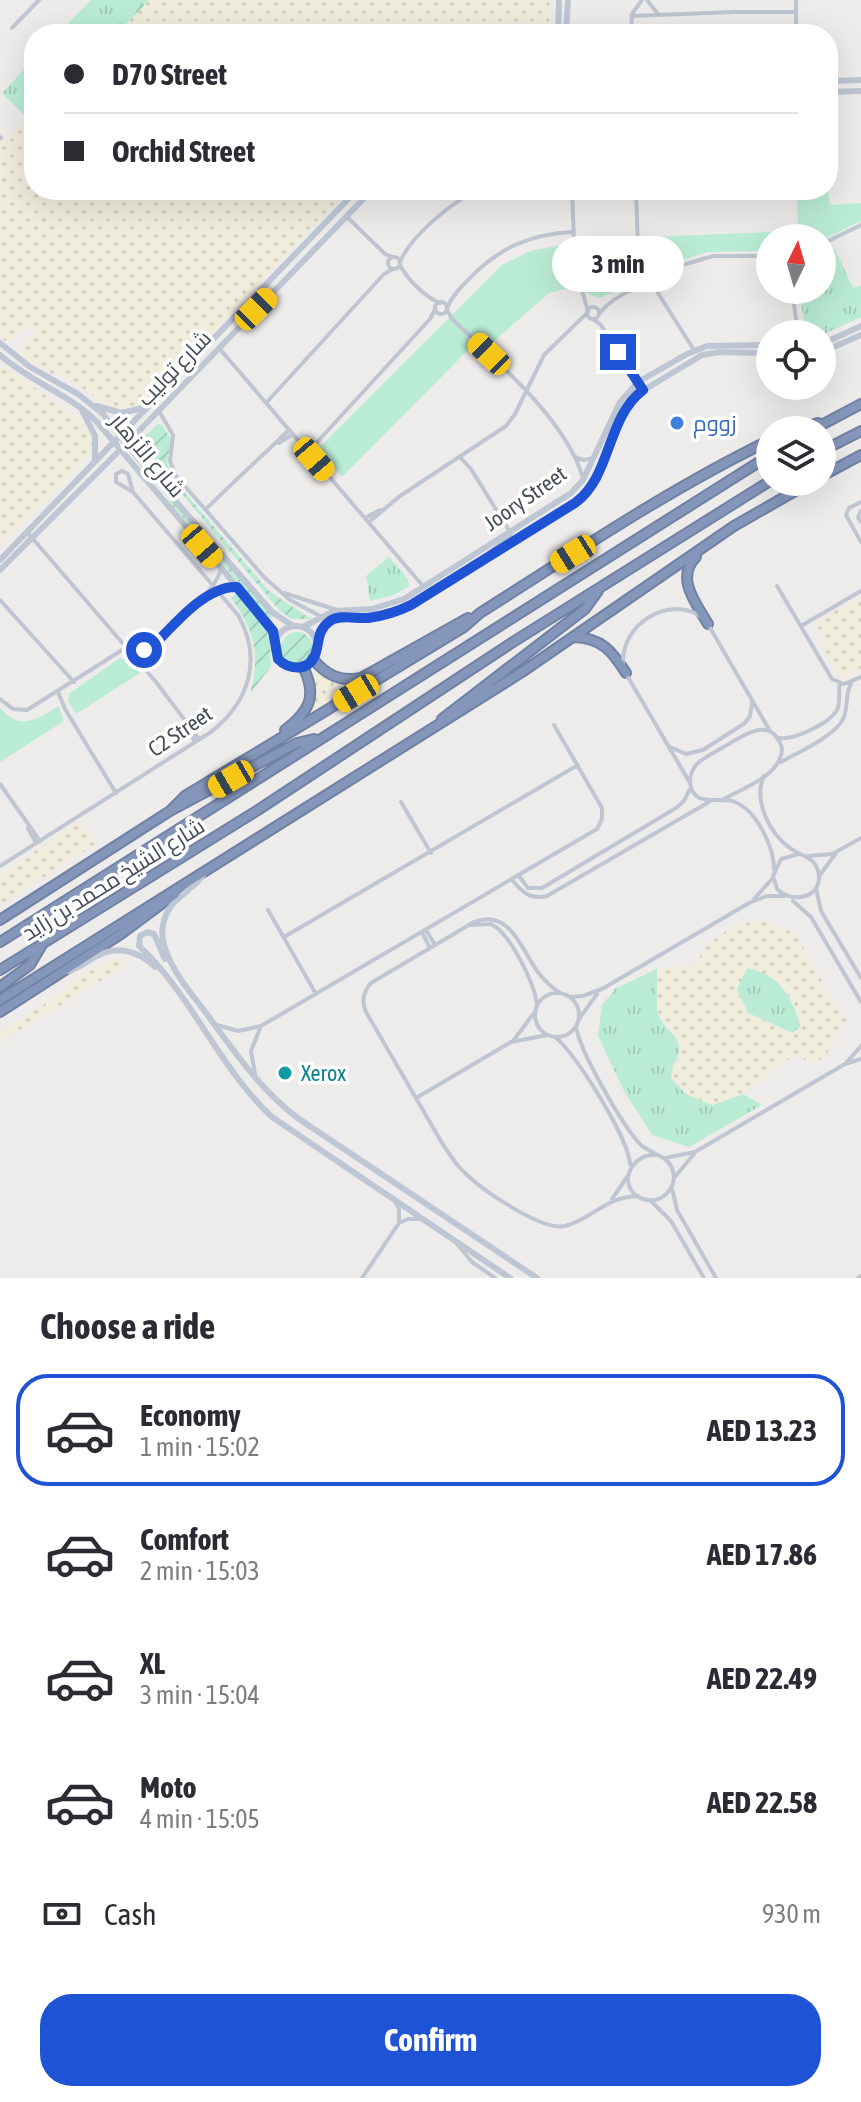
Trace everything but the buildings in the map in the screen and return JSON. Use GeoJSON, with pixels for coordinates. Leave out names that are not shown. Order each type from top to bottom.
{"type":"FeatureCollection","features":[{"type":"Feature","properties":{"kind":"highway"},"geometry":{"type":"LineString","coordinates":[[836,416],[861,404]]}},
{"type":"Feature","properties":{"kind":"highway"},"geometry":{"type":"LineString","coordinates":[[836,444],[861,431]]}},
{"type":"Feature","properties":{"kind":"highway"},"geometry":{"type":"LineString","coordinates":[[313,659],[332,675],[343,679],[361,678],[480,613],[685,485],[756,447]]}},
{"type":"Feature","properties":{"kind":"highway"},"geometry":{"type":"LineString","coordinates":[[836,468],[861,455]]}},
{"type":"Feature","properties":{"kind":"highway","name":"شارع الشيخ محمد بن زايد"},"geometry":{"type":"LineString","coordinates":[[0,942],[756,464]]}},
{"type":"Feature","properties":{"kind":"highway","name":"شارع الشيخ محمد بن زايد"},"geometry":{"type":"LineString","coordinates":[[0,970],[258,810],[756,490]]}},
{"type":"Feature","properties":{"kind":"highway"},"geometry":{"type":"LineString","coordinates":[[0,1000],[437,726],[574,637],[734,526],[786,496]]}},
{"type":"Feature","properties":{"kind":"highway"},"geometry":{"type":"LineString","coordinates":[[708,624],[688,587],[688,568],[693,559],[734,526]]}},
{"type":"Feature","properties":{"kind":"highway"},"geometry":{"type":"LineString","coordinates":[[437,726],[450,710],[585,609],[600,588]]}},
{"type":"Feature","properties":{"kind":"highway"},"geometry":{"type":"LineString","coordinates":[[0,920],[170,811],[185,796],[464,627],[480,613]]}},
{"type":"Feature","properties":{"kind":"highway"},"geometry":{"type":"LineString","coordinates":[[574,637],[600,642],[614,654],[626,673]]}},
{"type":"Feature","properties":{"kind":"highway"},"geometry":{"type":"LineString","coordinates":[[248,759],[292,725],[307,708],[311,686],[303,667]]}},
{"type":"Feature","properties":{"kind":"highway"},"geometry":{"type":"LineString","coordinates":[[170,811],[297,743],[319,738]]}},
{"type":"Feature","properties":{"kind":"highway"},"geometry":{"type":"LineString","coordinates":[[0,1012],[131,927],[194,878]]}},
{"type":"Feature","properties":{"kind":"highway"},"geometry":{"type":"LineString","coordinates":[[0,987],[33,962],[44,942]]}},
{"type":"Feature","properties":{"kind":"street"},"geometry":{"type":"LineString","coordinates":[[12,28],[39,0]]}},
{"type":"Feature","properties":{"kind":"street"},"geometry":{"type":"LineString","coordinates":[[558,24],[559,0]]}},
{"type":"Feature","properties":{"kind":"street"},"geometry":{"type":"LineString","coordinates":[[567,24],[568,0]]}},
{"type":"Feature","properties":{"kind":"street"},"geometry":{"type":"LineString","coordinates":[[631,24],[631,16],[644,0],[661,15]]}},
{"type":"Feature","properties":{"kind":"street"},"geometry":{"type":"LineString","coordinates":[[796,0],[796,24]]}},
{"type":"Feature","properties":{"kind":"street"},"geometry":{"type":"LineString","coordinates":[[631,16],[796,10]]}},
{"type":"Feature","properties":{"kind":"street"},"geometry":{"type":"LineString","coordinates":[[838,81],[861,80]]}},
{"type":"Feature","properties":{"kind":"street"},"geometry":{"type":"LineString","coordinates":[[838,92],[861,91]]}},
{"type":"Feature","properties":{"kind":"street","name":"شارع توليب"},"geometry":{"type":"LineString","coordinates":[[0,570],[94,461],[350,200]]}},
{"type":"Feature","properties":{"kind":"street"},"geometry":{"type":"LineString","coordinates":[[353,200],[346,217],[385,254],[394,257],[405,274]]}},
{"type":"Feature","properties":{"kind":"street","name":"شارع توليب"},"geometry":{"type":"LineString","coordinates":[[0,560],[126,444],[362,200]]}},
{"type":"Feature","properties":{"kind":"street"},"geometry":{"type":"LineString","coordinates":[[264,401],[384,274],[400,264],[404,253],[440,215],[462,200]]}},
{"type":"Feature","properties":{"kind":"street"},"geometry":{"type":"LineString","coordinates":[[572,200],[577,278],[588,311],[596,317],[643,390]]}},
{"type":"Feature","properties":{"kind":"street"},"geometry":{"type":"LineString","coordinates":[[636,200],[638,250],[644,278],[658,293]]}},
{"type":"Feature","properties":{"kind":"street"},"geometry":{"type":"LineString","coordinates":[[836,237],[861,225]]}},
{"type":"Feature","properties":{"kind":"street"},"geometry":{"type":"LineString","coordinates":[[306,450],[430,319],[435,308],[451,298],[486,262],[502,250],[529,238],[573,234]]}},
{"type":"Feature","properties":{"kind":"street"},"geometry":{"type":"LineString","coordinates":[[384,274],[388,263],[404,253]]}},
{"type":"Feature","properties":{"kind":"street"},"geometry":{"type":"LineString","coordinates":[[385,254],[394,269],[405,274],[447,309],[452,319],[536,401],[573,456],[583,480]]}},
{"type":"Feature","properties":{"kind":"street"},"geometry":{"type":"LineString","coordinates":[[637,288],[651,274],[663,273],[693,260],[713,256],[756,256]]}},
{"type":"Feature","properties":{"kind":"street"},"geometry":{"type":"LineString","coordinates":[[643,268],[651,274],[658,293],[694,350]]}},
{"type":"Feature","properties":{"kind":"street"},"geometry":{"type":"LineString","coordinates":[[367,520],[506,426],[550,347],[581,321],[588,311],[655,282],[663,273]]}},
{"type":"Feature","properties":{"kind":"street"},"geometry":{"type":"LineString","coordinates":[[430,319],[447,309],[451,298]]}},
{"type":"Feature","properties":{"kind":"street"},"geometry":{"type":"LineString","coordinates":[[432,299],[435,308],[452,319]]}},
{"type":"Feature","properties":{"kind":"street"},"geometry":{"type":"LineString","coordinates":[[587,302],[595,307]]}},
{"type":"Feature","properties":{"kind":"street"},"geometry":{"type":"LineString","coordinates":[[581,321],[596,317],[606,305]]}},
{"type":"Feature","properties":{"kind":"street"},"geometry":{"type":"LineString","coordinates":[[595,307],[596,317]]}},
{"type":"Feature","properties":{"kind":"street"},"geometry":{"type":"LineString","coordinates":[[239,312],[237,320],[221,337],[219,348],[424,587],[400,610]]}},
{"type":"Feature","properties":{"kind":"street"},"geometry":{"type":"LineString","coordinates":[[836,338],[861,326]]}},
{"type":"Feature","properties":{"kind":"street"},"geometry":{"type":"LineString","coordinates":[[836,346],[861,335]]}},
{"type":"Feature","properties":{"kind":"street","name":"شارع الأزهار"},"geometry":{"type":"LineString","coordinates":[[0,343],[30,367],[95,406],[276,616],[293,626]]}},
{"type":"Feature","properties":{"kind":"street","name":"Joory Street"},"geometry":{"type":"LineString","coordinates":[[316,642],[330,620],[396,602],[571,493],[583,480],[620,402],[638,382],[694,350],[720,344],[756,345]]}},
{"type":"Feature","properties":{"kind":"street","name":"Joory Street"},"geometry":{"type":"LineString","coordinates":[[303,627],[338,610],[380,616],[400,610],[584,495],[594,481],[624,411],[643,390],[689,361],[708,354],[756,353]]}},
{"type":"Feature","properties":{"kind":"street","name":"شارع الأزهار"},"geometry":{"type":"LineString","coordinates":[[0,355],[80,407],[97,422],[268,623],[282,663],[293,668],[303,667]]}},
{"type":"Feature","properties":{"kind":"street"},"geometry":{"type":"LineString","coordinates":[[519,404],[536,401]]}},
{"type":"Feature","properties":{"kind":"street"},"geometry":{"type":"LineString","coordinates":[[95,406],[121,413],[151,406]]}},
{"type":"Feature","properties":{"kind":"street"},"geometry":{"type":"LineString","coordinates":[[80,407],[95,436],[94,461]]}},
{"type":"Feature","properties":{"kind":"street"},"geometry":{"type":"LineString","coordinates":[[159,409],[173,435],[172,469],[255,568],[294,603],[322,617]]}},
{"type":"Feature","properties":{"kind":"street"},"geometry":{"type":"LineString","coordinates":[[138,432],[138,447],[151,464],[153,475]]}},
{"type":"Feature","properties":{"kind":"street"},"geometry":{"type":"LineString","coordinates":[[204,507],[291,432]]}},
{"type":"Feature","properties":{"kind":"street"},"geometry":{"type":"LineString","coordinates":[[462,455],[510,532],[507,540],[493,549],[489,556]]}},
{"type":"Feature","properties":{"kind":"street"},"geometry":{"type":"LineString","coordinates":[[573,456],[584,460],[594,457]]}},
{"type":"Feature","properties":{"kind":"street","name":"C2 Street"},"geometry":{"type":"LineString","coordinates":[[0,866],[198,741],[235,709],[246,689],[251,668],[250,646],[243,625],[216,588],[133,492],[117,483],[115,478],[118,473],[128,474],[133,492]]}},
{"type":"Feature","properties":{"kind":"street"},"geometry":{"type":"LineString","coordinates":[[861,502],[846,513],[861,542]]}},
{"type":"Feature","properties":{"kind":"street"},"geometry":{"type":"LineString","coordinates":[[861,511],[858,514],[861,522]]}},
{"type":"Feature","properties":{"kind":"street"},"geometry":{"type":"LineString","coordinates":[[29,534],[136,659],[198,741]]}},
{"type":"Feature","properties":{"kind":"street"},"geometry":{"type":"LineString","coordinates":[[136,659],[216,588],[221,569]]}},
{"type":"Feature","properties":{"kind":"street"},"geometry":{"type":"LineString","coordinates":[[777,586],[830,676],[840,683],[861,677]]}},
{"type":"Feature","properties":{"kind":"street"},"geometry":{"type":"LineString","coordinates":[[216,588],[237,587]]}},
{"type":"Feature","properties":{"kind":"street"},"geometry":{"type":"LineString","coordinates":[[801,626],[861,591]]}},
{"type":"Feature","properties":{"kind":"street"},"geometry":{"type":"LineString","coordinates":[[282,592],[338,610]]}},
{"type":"Feature","properties":{"kind":"street"},"geometry":{"type":"LineString","coordinates":[[0,600],[72,684]]}},
{"type":"Feature","properties":{"kind":"street"},"geometry":{"type":"LineString","coordinates":[[710,802],[699,798],[626,673],[623,660],[626,642],[637,626],[652,616],[667,609],[680,608],[699,615],[708,624],[770,731],[778,738],[782,748],[779,764]]}},
{"type":"Feature","properties":{"kind":"street"},"geometry":{"type":"LineString","coordinates":[[276,640],[282,631],[293,626],[303,627],[312,633],[316,642],[313,659],[303,667]]}},
{"type":"Feature","properties":{"kind":"street"},"geometry":{"type":"LineString","coordinates":[[0,699],[13,709],[24,711],[72,684],[125,646]]}},
{"type":"Feature","properties":{"kind":"street"},"geometry":{"type":"LineString","coordinates":[[512,880],[528,895],[537,898],[547,896],[710,802],[724,799],[764,776],[837,728],[844,716],[847,691],[852,682]]}},
{"type":"Feature","properties":{"kind":"street"},"geometry":{"type":"LineString","coordinates":[[778,738],[799,736],[834,713],[839,702],[840,683]]}},
{"type":"Feature","properties":{"kind":"street"},"geometry":{"type":"LineString","coordinates":[[58,692],[65,709],[118,792]]}},
{"type":"Feature","properties":{"kind":"street"},"geometry":{"type":"LineString","coordinates":[[53,696],[65,709]]}},
{"type":"Feature","properties":{"kind":"street"},"geometry":{"type":"LineString","coordinates":[[668,746],[682,754],[703,750],[745,723],[751,712],[751,699]]}},
{"type":"Feature","properties":{"kind":"street"},"geometry":{"type":"LineString","coordinates":[[214,1023],[238,1031],[261,1026],[588,836],[600,824],[602,808],[554,725]]}},
{"type":"Feature","properties":{"kind":"street"},"geometry":{"type":"LineString","coordinates":[[519,876],[528,888],[539,890],[676,808],[684,801],[691,785],[691,773],[697,763],[753,730],[770,731]]}},
{"type":"Feature","properties":{"kind":"street"},"geometry":{"type":"LineString","coordinates":[[284,937],[578,765]]}},
{"type":"Feature","properties":{"kind":"street"},"geometry":{"type":"LineString","coordinates":[[764,776],[759,797],[763,811],[784,843],[799,854],[826,855],[861,838]]}},
{"type":"Feature","properties":{"kind":"street"},"geometry":{"type":"LineString","coordinates":[[0,784],[38,842]]}},
{"type":"Feature","properties":{"kind":"street"},"geometry":{"type":"LineString","coordinates":[[724,799],[741,805],[753,817],[770,847],[773,876],[767,887],[749,903]]}},
{"type":"Feature","properties":{"kind":"street"},"geometry":{"type":"LineString","coordinates":[[401,802],[431,853]]}},
{"type":"Feature","properties":{"kind":"street"},"geometry":{"type":"LineString","coordinates":[[638,1196],[610,1201],[569,1225],[554,1227],[538,1222],[473,1180],[461,1169],[366,1012],[363,997],[371,983],[487,918],[504,924],[543,978],[560,993],[570,997],[590,995],[749,903],[767,896],[797,899],[807,896],[838,851]]}},
{"type":"Feature","properties":{"kind":"street"},"geometry":{"type":"LineString","coordinates":[[774,869],[781,859],[799,854]]}},
{"type":"Feature","properties":{"kind":"street"},"geometry":{"type":"LineString","coordinates":[[806,856],[816,867],[821,911],[861,978]]}},
{"type":"Feature","properties":{"kind":"street"},"geometry":{"type":"LineString","coordinates":[[177,974],[164,948],[163,923],[172,903],[200,881],[206,870]]}},
{"type":"Feature","properties":{"kind":"street"},"geometry":{"type":"LineString","coordinates":[[773,876],[775,885],[786,897],[811,917],[861,1002]]}},
{"type":"Feature","properties":{"kind":"street"},"geometry":{"type":"LineString","coordinates":[[268,910],[316,994]]}},
{"type":"Feature","properties":{"kind":"street"},"geometry":{"type":"LineString","coordinates":[[416,1098],[511,1042],[535,1011],[537,1004],[532,985],[502,932],[488,923],[469,926]]}},
{"type":"Feature","properties":{"kind":"street"},"geometry":{"type":"LineString","coordinates":[[424,931],[433,947]]}},
{"type":"Feature","properties":{"kind":"street"},"geometry":{"type":"LineString","coordinates":[[510,1278],[289,1131],[264,1110],[242,1085],[156,962],[139,946],[138,940],[142,934],[154,934],[164,957],[257,1081],[299,1119],[537,1278]]}},
{"type":"Feature","properties":{"kind":"street"},"geometry":{"type":"LineString","coordinates":[[65,971],[104,953],[125,950],[146,959],[167,980]]}},
{"type":"Feature","properties":{"kind":"street"},"geometry":{"type":"LineString","coordinates":[[535,1011],[538,1028],[547,1035],[565,1036],[576,1026],[602,989]]}},
{"type":"Feature","properties":{"kind":"street"},"geometry":{"type":"LineString","coordinates":[[537,1004],[549,994],[560,993]]}},
{"type":"Feature","properties":{"kind":"street"},"geometry":{"type":"LineString","coordinates":[[570,997],[578,1009],[579,1019]]}},
{"type":"Feature","properties":{"kind":"street"},"geometry":{"type":"LineString","coordinates":[[257,1081],[251,1051],[261,1026]]}},
{"type":"Feature","properties":{"kind":"street"},"geometry":{"type":"LineString","coordinates":[[576,1026],[584,1052],[632,1133],[655,1155],[664,1158],[695,1152],[845,1064],[861,1059]]}},
{"type":"Feature","properties":{"kind":"street"},"geometry":{"type":"LineString","coordinates":[[511,1042],[547,1035]]}},
{"type":"Feature","properties":{"kind":"street"},"geometry":{"type":"LineString","coordinates":[[555,1037],[574,1057],[629,1153],[628,1175],[610,1201]]}},
{"type":"Feature","properties":{"kind":"street"},"geometry":{"type":"LineString","coordinates":[[845,1064],[861,1046]]}},
{"type":"Feature","properties":{"kind":"street"},"geometry":{"type":"LineString","coordinates":[[674,1179],[695,1152]]}},
{"type":"Feature","properties":{"kind":"street"},"geometry":{"type":"LineString","coordinates":[[630,1167],[638,1158],[655,1155]]}},
{"type":"Feature","properties":{"kind":"street"},"geometry":{"type":"LineString","coordinates":[[664,1158],[672,1167],[677,1210],[716,1278]]}},
{"type":"Feature","properties":{"kind":"street"},"geometry":{"type":"LineString","coordinates":[[628,1175],[631,1189],[649,1200],[671,1221],[704,1278]]}},
{"type":"Feature","properties":{"kind":"street"},"geometry":{"type":"LineString","coordinates":[[649,1200],[662,1197],[672,1187]]}},
{"type":"Feature","properties":{"kind":"street"},"geometry":{"type":"LineString","coordinates":[[395,1201],[399,1209],[399,1223]]}},
{"type":"Feature","properties":{"kind":"street"},"geometry":{"type":"LineString","coordinates":[[362,1278],[399,1223],[421,1219]]}},
{"type":"Feature","properties":{"kind":"street"},"geometry":{"type":"LineString","coordinates":[[456,1242],[472,1262],[495,1278]]}},
{"type":"Feature","properties":{"kind":"green space"},"geometry":{"type":"Polygon","coordinates":[[[91,0],[149,0],[126,24],[68,24],[91,0]]]}},
{"type":"Feature","properties":{"kind":"green space"},"geometry":{"type":"Polygon","coordinates":[[[140,0],[150,0],[127,24],[117,24],[140,0]]]}},
{"type":"Feature","properties":{"kind":"green space"},"geometry":{"type":"Polygon","coordinates":[[[24,70],[24,115],[2,93],[24,70]]]}},
{"type":"Feature","properties":{"kind":"green space"},"geometry":{"type":"Polygon","coordinates":[[[797,200],[829,200],[830,205],[861,203],[861,221],[836,233],[836,224],[798,224],[797,200]]]}},
{"type":"Feature","properties":{"kind":"green space"},"geometry":{"type":"Polygon","coordinates":[[[756,233],[756,251],[708,252],[679,261],[600,298],[572,287],[549,293],[491,344],[470,348],[342,477],[318,449],[502,265],[530,251],[562,245],[587,270],[636,267],[649,237],[756,233]]]}},
{"type":"Feature","properties":{"kind":"green space"},"geometry":{"type":"Polygon","coordinates":[[[836,252],[853,288],[861,285],[861,317],[836,329],[836,320],[804,320],[801,304],[836,304],[836,252]]]}},
{"type":"Feature","properties":{"kind":"green space"},"geometry":{"type":"Polygon","coordinates":[[[158,424],[171,439],[167,463],[175,481],[269,591],[311,619],[292,619],[280,611],[145,450],[143,438],[158,424]]]}},
{"type":"Feature","properties":{"kind":"green space"},"geometry":{"type":"Polygon","coordinates":[[[166,498],[179,507],[273,616],[270,619],[166,498]]]}},
{"type":"Feature","properties":{"kind":"green space"},"geometry":{"type":"Polygon","coordinates":[[[389,557],[408,579],[409,586],[394,595],[370,601],[366,576],[389,557]]]}},
{"type":"Feature","properties":{"kind":"green space"},"geometry":{"type":"Polygon","coordinates":[[[236,593],[249,605],[270,635],[271,667],[250,693],[255,655],[250,631],[231,598],[236,593]]]}},
{"type":"Feature","properties":{"kind":"green space"},"geometry":{"type":"Polygon","coordinates":[[[297,632],[308,637],[313,648],[308,659],[297,664],[286,659],[281,648],[286,637],[297,632]]]}},
{"type":"Feature","properties":{"kind":"green space"},"geometry":{"type":"Polygon","coordinates":[[[120,658],[131,661],[140,673],[76,714],[68,701],[70,693],[120,658]]]}},
{"type":"Feature","properties":{"kind":"green space"},"geometry":{"type":"Polygon","coordinates":[[[59,706],[64,721],[0,762],[0,708],[15,720],[29,721],[59,706]]]}},
{"type":"Feature","properties":{"kind":"green space"},"geometry":{"type":"Polygon","coordinates":[[[747,967],[769,976],[783,988],[801,1027],[792,1033],[748,1013],[737,989],[747,967]]]}},
{"type":"Feature","properties":{"kind":"green space"},"geometry":{"type":"Polygon","coordinates":[[[657,969],[658,1013],[679,1042],[672,1068],[712,1105],[743,1094],[762,1105],[689,1147],[652,1135],[624,1091],[598,1036],[602,1005],[616,988],[657,969]]]}},
{"type":"Feature","properties":{"kind":"sand"},"geometry":{"type":"Polygon","coordinates":[[[149,0],[550,0],[549,24],[525,24],[520,19],[515,24],[126,24],[149,0]]]}},
{"type":"Feature","properties":{"kind":"sand"},"geometry":{"type":"Polygon","coordinates":[[[24,119],[24,200],[338,200],[147,401],[130,408],[110,407],[78,385],[36,366],[22,356],[18,349],[36,330],[30,324],[11,341],[0,337],[0,141],[24,119]]]}},
{"type":"Feature","properties":{"kind":"sand"},"geometry":{"type":"Polygon","coordinates":[[[5,367],[83,421],[91,442],[88,456],[0,547],[0,369],[5,367]]]}},
{"type":"Feature","properties":{"kind":"sand"},"geometry":{"type":"Polygon","coordinates":[[[861,597],[861,668],[842,679],[829,661],[816,621],[861,597]]]}},
{"type":"Feature","properties":{"kind":"sand"},"geometry":{"type":"Polygon","coordinates":[[[314,670],[331,681],[344,684],[371,679],[305,721],[317,697],[314,670]]]}},
{"type":"Feature","properties":{"kind":"sand"},"geometry":{"type":"Polygon","coordinates":[[[80,821],[97,843],[0,905],[0,875],[80,821]]]}},
{"type":"Feature","properties":{"kind":"sand"},"geometry":{"type":"Polygon","coordinates":[[[761,921],[795,933],[847,1020],[826,1056],[813,1065],[795,1054],[743,1094],[712,1105],[686,1094],[671,1078],[679,1047],[659,1014],[657,969],[695,965],[706,946],[735,924],[761,921]],[[747,968],[737,989],[748,1013],[792,1033],[801,1027],[794,1005],[777,981],[747,968]]]}},
{"type":"Feature","properties":{"kind":"sand"},"geometry":{"type":"Polygon","coordinates":[[[114,958],[120,958],[125,966],[0,1042],[0,1032],[66,990],[81,976],[114,958]]]}},
{"type":"Feature","properties":{"kind":"place","name":"زووم"},"geometry":{"type":"Point","coordinates":[677,423]}},
{"type":"Feature","properties":{"kind":"place","name":"Xerox"},"geometry":{"type":"Point","coordinates":[285,1073]}},
{"type":"Feature","properties":{"kind":"route"},"geometry":{"type":"LineString","coordinates":[[144,650],[135,657],[138,661],[205,598],[232,586],[237,587],[268,623],[276,640],[278,659],[290,667],[303,667],[313,659],[317,651],[316,642],[330,620],[380,616],[411,605],[575,503],[594,481],[624,411],[643,390],[618,352]]}}]}
